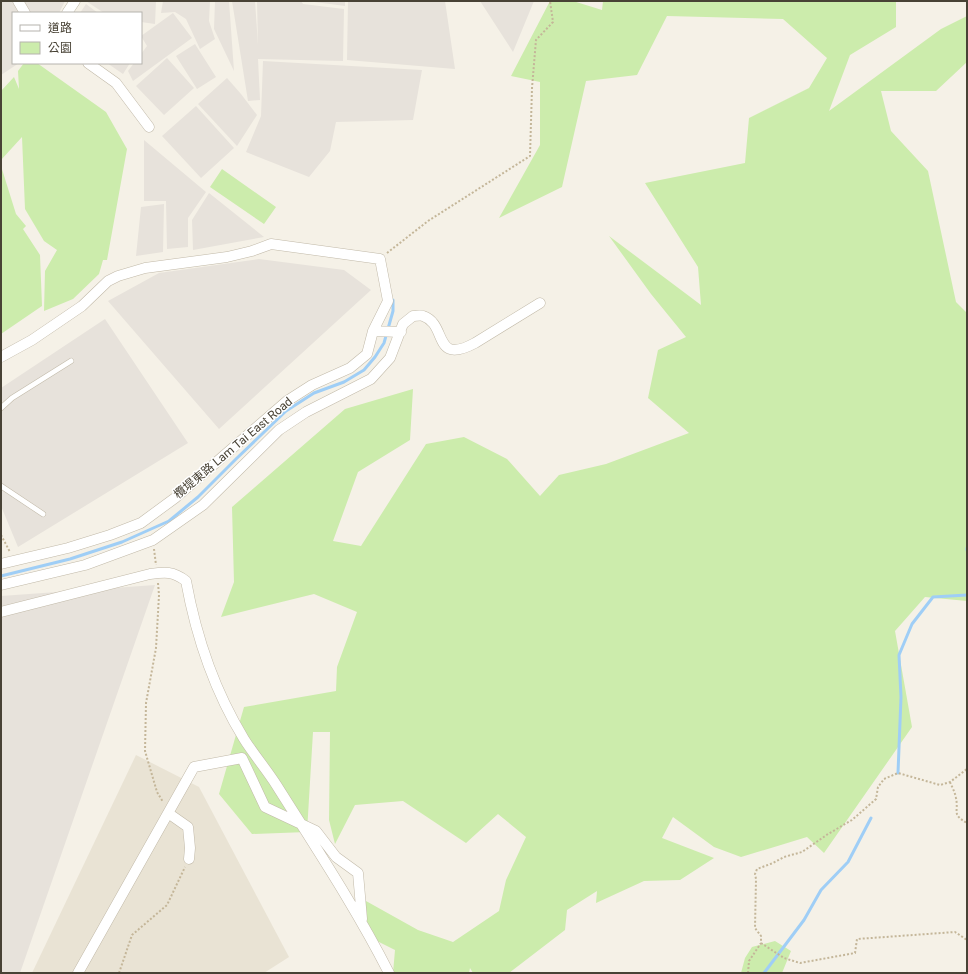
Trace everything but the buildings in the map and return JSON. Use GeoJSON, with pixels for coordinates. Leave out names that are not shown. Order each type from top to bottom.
{"type":"FeatureCollection","features":[{"type":"Feature","properties":{"kind":"street"},"geometry":{"type":"LineString","coordinates":[[18,1],[25,12]]}},
{"type":"Feature","properties":{"kind":"street"},"geometry":{"type":"LineString","coordinates":[[68,12],[75,1]]}},
{"type":"Feature","properties":{"kind":"street"},"geometry":{"type":"LineString","coordinates":[[89,64],[116,83],[149,127]]}},
{"type":"Feature","properties":{"kind":"street"},"geometry":{"type":"LineString","coordinates":[[1,357],[32,340],[82,306],[108,281],[118,276],[145,268],[227,256],[252,251],[271,244],[380,259]]}},
{"type":"Feature","properties":{"kind":"street","name":"欖堤東路 Lam Tai East Road"},"geometry":{"type":"LineString","coordinates":[[1,564],[68,548],[110,535],[141,523],[175,498],[287,401],[312,385],[350,368],[368,354],[378,331],[388,301],[380,259]]}},
{"type":"Feature","properties":{"kind":"street"},"geometry":{"type":"LineString","coordinates":[[1,585],[85,565],[153,540],[203,505],[279,430],[306,412],[371,379],[390,358],[398,332],[403,324],[413,316],[423,316],[434,323],[445,345],[453,350],[464,349],[540,303]]}},
{"type":"Feature","properties":{"kind":"street"},"geometry":{"type":"LineString","coordinates":[[378,331],[398,332]]}},
{"type":"Feature","properties":{"kind":"street"},"geometry":{"type":"LineString","coordinates":[[1,612],[150,574],[165,572],[178,575],[186,581],[201,646],[231,716],[244,738],[274,781],[362,921],[389,973]]}},
{"type":"Feature","properties":{"kind":"street"},"geometry":{"type":"LineString","coordinates":[[78,973],[194,767],[242,758],[265,807],[316,831],[336,857],[358,872],[363,921],[389,961],[394,973]]}},
{"type":"Feature","properties":{"kind":"street"},"geometry":{"type":"LineString","coordinates":[[168,812],[188,827],[190,848],[189,859]]}},
{"type":"Feature","properties":{"kind":"lane"},"geometry":{"type":"LineString","coordinates":[[1,408],[12,398],[71,361]]}},
{"type":"Feature","properties":{"kind":"lane"},"geometry":{"type":"LineString","coordinates":[[1,486],[43,514]]}},
{"type":"Feature","properties":{"kind":"path"},"geometry":{"type":"LineString","coordinates":[[380,259],[428,221],[530,156],[532,88],[536,40],[553,22],[550,1]]}},
{"type":"Feature","properties":{"kind":"path"},"geometry":{"type":"LineString","coordinates":[[1,536],[14,561]]}},
{"type":"Feature","properties":{"kind":"path"},"geometry":{"type":"LineString","coordinates":[[153,540],[157,571]]}},
{"type":"Feature","properties":{"kind":"path"},"geometry":{"type":"LineString","coordinates":[[157,579],[159,595],[156,648],[146,703],[144,751],[158,792],[168,812]]}},
{"type":"Feature","properties":{"kind":"path"},"geometry":{"type":"LineString","coordinates":[[748,973],[750,961],[761,943],[761,936],[755,928],[755,874],[757,869],[774,863],[784,857],[802,852],[852,820],[876,799],[878,787],[884,778],[898,773],[940,785],[950,782],[967,768]]}},
{"type":"Feature","properties":{"kind":"path"},"geometry":{"type":"LineString","coordinates":[[950,782],[956,798],[956,811],[959,818],[967,823]]}},
{"type":"Feature","properties":{"kind":"path"},"geometry":{"type":"LineString","coordinates":[[119,973],[132,935],[167,905],[189,859]]}},
{"type":"Feature","properties":{"kind":"path"},"geometry":{"type":"LineString","coordinates":[[761,943],[781,955],[800,963],[855,953],[857,939],[955,932],[967,940]]}},
{"type":"Feature","properties":{"kind":"shaded area"},"geometry":{"type":"Polygon","coordinates":[[[1,1],[65,1],[60,12],[12,12],[12,64],[18,64],[1,75],[1,1]]]}},
{"type":"Feature","properties":{"kind":"shaded area"},"geometry":{"type":"Polygon","coordinates":[[[86,1],[156,1],[155,24],[142,22],[142,12],[102,12],[86,1]]]}},
{"type":"Feature","properties":{"kind":"shaded area"},"geometry":{"type":"Polygon","coordinates":[[[163,1],[210,1],[209,21],[215,39],[200,49],[186,19],[175,12],[161,13],[163,1]]]}},
{"type":"Feature","properties":{"kind":"shaded area"},"geometry":{"type":"Polygon","coordinates":[[[215,1],[229,1],[234,71],[214,29],[215,1]]]}},
{"type":"Feature","properties":{"kind":"shaded area"},"geometry":{"type":"Polygon","coordinates":[[[232,1],[255,1],[258,45],[257,1],[301,1],[303,4],[344,9],[343,61],[258,59],[260,100],[248,101],[232,1]]]}},
{"type":"Feature","properties":{"kind":"shaded area"},"geometry":{"type":"Polygon","coordinates":[[[307,1],[345,1],[345,6],[307,1]]]}},
{"type":"Feature","properties":{"kind":"shaded area"},"geometry":{"type":"Polygon","coordinates":[[[348,1],[445,1],[455,69],[347,60],[348,1]]]}},
{"type":"Feature","properties":{"kind":"shaded area"},"geometry":{"type":"Polygon","coordinates":[[[480,1],[534,1],[513,52],[480,1]]]}},
{"type":"Feature","properties":{"kind":"shaded area"},"geometry":{"type":"Polygon","coordinates":[[[86,4],[97,12],[81,12],[86,4]]]}},
{"type":"Feature","properties":{"kind":"shaded area"},"geometry":{"type":"Polygon","coordinates":[[[173,13],[192,38],[133,81],[128,71],[133,64],[142,64],[142,53],[147,46],[142,35],[173,13]]]}},
{"type":"Feature","properties":{"kind":"shaded area"},"geometry":{"type":"Polygon","coordinates":[[[195,44],[216,77],[197,89],[176,56],[195,44]]]}},
{"type":"Feature","properties":{"kind":"shaded area"},"geometry":{"type":"Polygon","coordinates":[[[167,58],[194,88],[164,115],[136,86],[167,58]]]}},
{"type":"Feature","properties":{"kind":"shaded area"},"geometry":{"type":"Polygon","coordinates":[[[263,61],[422,70],[413,120],[336,122],[330,151],[309,177],[246,152],[261,116],[263,61]]]}},
{"type":"Feature","properties":{"kind":"shaded area"},"geometry":{"type":"Polygon","coordinates":[[[108,64],[129,64],[123,74],[108,64]]]}},
{"type":"Feature","properties":{"kind":"shaded area"},"geometry":{"type":"Polygon","coordinates":[[[227,78],[257,115],[237,146],[198,104],[227,78]]]}},
{"type":"Feature","properties":{"kind":"shaded area"},"geometry":{"type":"Polygon","coordinates":[[[196,106],[234,148],[201,178],[162,136],[196,106]]]}},
{"type":"Feature","properties":{"kind":"shaded area"},"geometry":{"type":"Polygon","coordinates":[[[144,140],[206,192],[188,218],[188,247],[167,249],[166,201],[144,201],[144,140]]]}},
{"type":"Feature","properties":{"kind":"shaded area"},"geometry":{"type":"Polygon","coordinates":[[[209,193],[264,237],[193,250],[192,220],[209,193]]]}},
{"type":"Feature","properties":{"kind":"shaded area"},"geometry":{"type":"Polygon","coordinates":[[[164,204],[163,252],[136,256],[141,207],[164,204]]]}},
{"type":"Feature","properties":{"kind":"shaded area"},"geometry":{"type":"Polygon","coordinates":[[[259,259],[344,270],[371,290],[219,429],[108,301],[159,273],[259,259]]]}},
{"type":"Feature","properties":{"kind":"shaded area"},"geometry":{"type":"Polygon","coordinates":[[[105,319],[188,443],[18,547],[1,506],[1,388],[105,319]]]}},
{"type":"Feature","properties":{"kind":"shaded area"},"geometry":{"type":"Polygon","coordinates":[[[155,585],[20,973],[1,973],[1,596],[155,585]]]}},
{"type":"Feature","properties":{"kind":"shaded area"},"geometry":{"type":"Polygon","coordinates":[[[136,755],[199,787],[289,957],[264,973],[32,973],[136,755]]]}},
{"type":"Feature","properties":{"kind":"green space"},"geometry":{"type":"Polygon","coordinates":[[[550,1],[573,1],[602,10],[603,1],[896,1],[896,27],[850,55],[829,111],[941,29],[967,16],[967,62],[936,91],[881,91],[891,131],[928,171],[956,302],[967,313],[967,601],[925,597],[895,631],[912,727],[824,853],[807,837],[741,857],[714,847],[673,817],[662,838],[714,858],[680,880],[644,881],[596,903],[597,891],[567,910],[565,930],[509,973],[473,973],[470,968],[469,973],[393,973],[395,950],[365,935],[366,901],[418,930],[453,942],[499,911],[506,880],[526,837],[498,814],[466,843],[403,801],[355,805],[335,844],[329,820],[330,732],[313,732],[307,832],[252,834],[219,794],[244,707],[336,691],[337,667],[357,612],[314,594],[221,617],[234,582],[232,507],[345,409],[413,389],[410,440],[358,472],[333,541],[361,546],[426,444],[464,437],[507,459],[540,496],[559,475],[606,464],[689,433],[648,398],[658,350],[686,337],[651,294],[609,236],[701,305],[698,267],[645,183],[745,163],[749,118],[809,88],[827,58],[783,19],[667,16],[637,75],[586,81],[562,187],[499,218],[540,145],[540,82],[511,76],[550,1]]]}},
{"type":"Feature","properties":{"kind":"green space"},"geometry":{"type":"Polygon","coordinates":[[[23,64],[38,64],[106,112],[127,149],[107,260],[103,260],[99,274],[73,299],[44,311],[45,271],[57,250],[44,241],[25,209],[22,137],[1,160],[1,91],[14,77],[19,89],[18,71],[23,64]]]}},
{"type":"Feature","properties":{"kind":"green space"},"geometry":{"type":"Polygon","coordinates":[[[1,166],[16,214],[26,226],[23,229],[40,255],[42,306],[1,334],[1,166]]]}},
{"type":"Feature","properties":{"kind":"green space"},"geometry":{"type":"Polygon","coordinates":[[[222,169],[276,207],[264,224],[210,187],[222,169]]]}},
{"type":"Feature","properties":{"kind":"green space"},"geometry":{"type":"Polygon","coordinates":[[[775,941],[791,951],[782,973],[741,973],[745,958],[752,947],[775,941]]]}},
{"type":"Feature","properties":{"kind":"waterway"},"geometry":{"type":"LineString","coordinates":[[1,576],[70,559],[122,542],[169,521],[198,497],[286,411],[314,393],[344,382],[364,370],[384,343],[393,311],[393,300]]}},
{"type":"Feature","properties":{"kind":"waterway"},"geometry":{"type":"LineString","coordinates":[[898,773],[901,697],[899,655],[912,624],[933,597],[967,595]]}},
{"type":"Feature","properties":{"kind":"waterway"},"geometry":{"type":"LineString","coordinates":[[764,973],[804,920],[821,890],[848,862],[871,818]]}}]}
